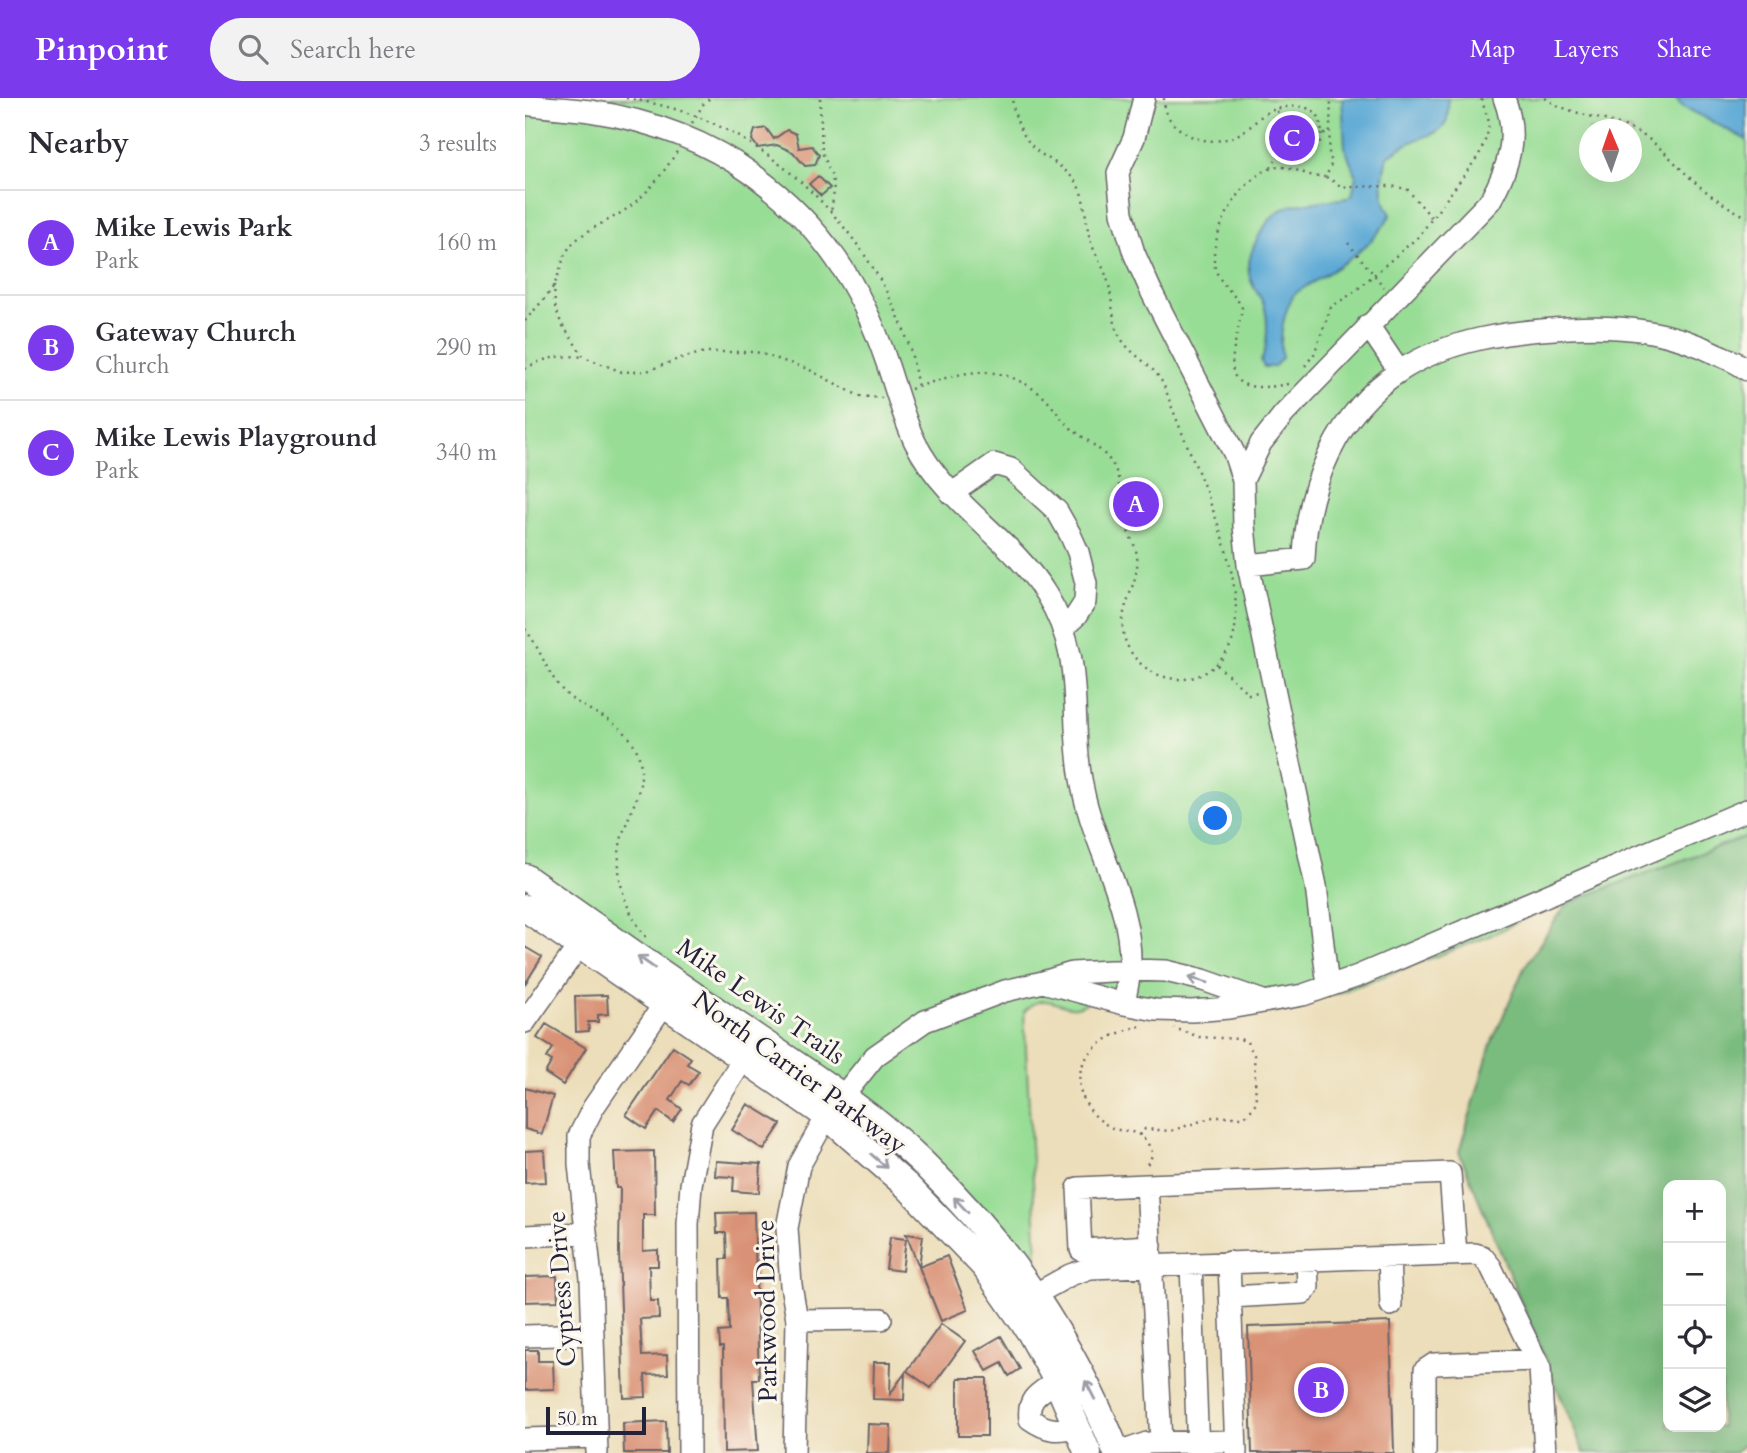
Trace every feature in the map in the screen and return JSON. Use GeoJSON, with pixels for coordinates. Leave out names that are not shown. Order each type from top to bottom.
{"type":"FeatureCollection","features":[{"type":"Feature","properties":{"kind":"main road","name":"North Carrier Parkway"},"geometry":{"type":"LineString","coordinates":[[525,877],[671,993],[744,1058],[835,1106]]}},
{"type":"Feature","properties":{"kind":"main road","name":"North Carrier Parkway"},"geometry":{"type":"LineString","coordinates":[[525,908],[579,944],[671,993],[921,1162],[998,1245],[1023,1301],[1030,1332],[1057,1381],[1088,1453]]}},
{"type":"Feature","properties":{"kind":"main road","name":"North Carrier Parkway"},"geometry":{"type":"LineString","coordinates":[[1023,1301],[1069,1349],[1118,1453]]}},
{"type":"Feature","properties":{"kind":"street"},"geometry":{"type":"LineString","coordinates":[[1144,98],[1134,138],[1118,173],[1122,213],[1134,253],[1152,293],[1234,453],[1243,480],[1248,565],[1316,886],[1328,986]]}},
{"type":"Feature","properties":{"kind":"street"},"geometry":{"type":"LineString","coordinates":[[1243,480],[1261,443],[1272,428],[1490,201],[1504,176],[1511,150],[1513,127],[1504,98]]}},
{"type":"Feature","properties":{"kind":"street"},"geometry":{"type":"LineString","coordinates":[[525,104],[590,111],[628,119],[686,137],[721,154],[755,176],[813,228],[835,255],[864,302],[914,440],[926,462],[951,494],[1030,570],[1064,627],[1076,682],[1080,778],[1088,812],[1122,906],[1130,970],[1124,1004]]}},
{"type":"Feature","properties":{"kind":"street"},"geometry":{"type":"LineString","coordinates":[[1368,326],[1399,371]]}},
{"type":"Feature","properties":{"kind":"street"},"geometry":{"type":"LineString","coordinates":[[1248,565],[1304,559],[1305,530],[1322,468],[1353,415],[1374,392],[1399,371],[1449,348],[1513,333],[1625,327],[1657,331],[1685,339],[1747,370]]}},
{"type":"Feature","properties":{"kind":"street"},"geometry":{"type":"LineString","coordinates":[[1218,422],[1231,433],[1245,435],[1258,435],[1272,428]]}},
{"type":"Feature","properties":{"kind":"street"},"geometry":{"type":"LineString","coordinates":[[951,494],[994,464],[1011,469],[1057,511],[1078,552],[1086,583],[1086,602],[1064,627]]}},
{"type":"Feature","properties":{"kind":"street"},"geometry":{"type":"LineString","coordinates":[[1043,982],[1156,1010],[1229,1008],[1303,995],[1358,976],[1747,810]]}},
{"type":"Feature","properties":{"kind":"street"},"geometry":{"type":"LineString","coordinates":[[525,1022],[579,944]]}},
{"type":"Feature","properties":{"kind":"street","name":"Parkwood Drive"},"geometry":{"type":"LineString","coordinates":[[794,1453],[797,1320],[791,1285],[787,1228],[799,1166],[835,1106],[875,1056],[925,1021],[1005,991],[1072,972],[1166,971],[1263,1001]]}},
{"type":"Feature","properties":{"kind":"street","name":"Cypress Drive"},"geometry":{"type":"LineString","coordinates":[[597,1445],[591,1279],[579,1164],[579,1136],[593,1108],[671,993]]}},
{"type":"Feature","properties":{"kind":"street"},"geometry":{"type":"LineString","coordinates":[[689,1453],[688,1224],[691,1185],[702,1124],[744,1058]]}},
{"type":"Feature","properties":{"kind":"street"},"geometry":{"type":"LineString","coordinates":[[1456,1254],[1450,1173],[1078,1188],[1081,1250],[1151,1256],[1191,1264],[1456,1254],[1482,1256],[1491,1267],[1542,1378],[1545,1453]]}},
{"type":"Feature","properties":{"kind":"street"},"geometry":{"type":"LineString","coordinates":[[1145,1185],[1161,1441]]}},
{"type":"Feature","properties":{"kind":"street"},"geometry":{"type":"LineString","coordinates":[[525,1236],[585,1233]]}},
{"type":"Feature","properties":{"kind":"street"},"geometry":{"type":"LineString","coordinates":[[1023,1301],[1070,1275],[1090,1268],[1151,1256]]}},
{"type":"Feature","properties":{"kind":"street"},"geometry":{"type":"LineString","coordinates":[[1389,1257],[1391,1305]]}},
{"type":"Feature","properties":{"kind":"street"},"geometry":{"type":"LineString","coordinates":[[1230,1297],[1303,1293],[1308,1287],[1307,1260]]}},
{"type":"Feature","properties":{"kind":"street"},"geometry":{"type":"LineString","coordinates":[[1118,1453],[1161,1441],[1198,1447],[1235,1447],[1229,1262]]}},
{"type":"Feature","properties":{"kind":"street"},"geometry":{"type":"LineString","coordinates":[[1191,1264],[1198,1447]]}},
{"type":"Feature","properties":{"kind":"street"},"geometry":{"type":"LineString","coordinates":[[797,1320],[881,1319]]}},
{"type":"Feature","properties":{"kind":"street"},"geometry":{"type":"LineString","coordinates":[[525,1336],[593,1334]]}},
{"type":"Feature","properties":{"kind":"street"},"geometry":{"type":"LineString","coordinates":[[1425,1453],[1425,1370],[1434,1364],[1536,1360]]}},
{"type":"Feature","properties":{"kind":"street"},"geometry":{"type":"LineString","coordinates":[[1057,1381],[1034,1397],[1028,1407],[1030,1419],[1043,1429],[1062,1431],[1078,1426]]}},
{"type":"Feature","properties":{"kind":"street"},"geometry":{"type":"LineString","coordinates":[[525,1439],[597,1445]]}},
{"type":"Feature","properties":{"kind":"path"},"geometry":{"type":"LineString","coordinates":[[626,98],[655,103],[694,116]]}},
{"type":"Feature","properties":{"kind":"path"},"geometry":{"type":"LineString","coordinates":[[584,357],[561,323],[555,306],[554,285],[560,262],[572,244],[587,231],[621,212],[653,186],[686,137],[694,116],[710,98]]}},
{"type":"Feature","properties":{"kind":"path"},"geometry":{"type":"LineString","coordinates":[[779,98],[800,98]]}},
{"type":"Feature","properties":{"kind":"path"},"geometry":{"type":"LineString","coordinates":[[820,98],[822,152],[833,183],[831,213]]}},
{"type":"Feature","properties":{"kind":"path"},"geometry":{"type":"LineString","coordinates":[[525,369],[536,362],[565,355],[584,357],[622,372],[647,371],[706,352],[757,352],[808,369],[859,396],[873,399],[897,394],[954,374],[972,372],[1010,377],[1041,394],[1072,429],[1098,447],[1113,463],[1119,481],[1119,510],[1133,540],[1137,556],[1136,574],[1122,618],[1129,649],[1140,664],[1153,673],[1171,679],[1189,678],[1205,673],[1217,665],[1227,652],[1234,637],[1236,621],[1227,559],[1213,510],[1160,379],[1120,338],[1114,321],[1107,279],[1089,237],[1085,206],[1077,184],[1067,172],[1038,152],[1026,139],[1012,98]]}},
{"type":"Feature","properties":{"kind":"path"},"geometry":{"type":"LineString","coordinates":[[1164,98],[1166,113],[1172,124],[1191,138],[1201,141],[1219,141],[1236,136],[1267,112],[1279,109],[1301,107],[1315,112],[1322,134],[1313,153],[1294,161],[1278,156],[1271,145],[1269,130],[1279,109]]}},
{"type":"Feature","properties":{"kind":"path"},"geometry":{"type":"LineString","coordinates":[[1326,177],[1332,162],[1329,155],[1331,98]]}},
{"type":"Feature","properties":{"kind":"path"},"geometry":{"type":"LineString","coordinates":[[1298,375],[1314,354],[1331,307],[1419,236],[1479,156],[1489,122],[1481,98]]}},
{"type":"Feature","properties":{"kind":"path"},"geometry":{"type":"LineString","coordinates":[[1545,98],[1573,113],[1619,123],[1639,133],[1654,142],[1695,183],[1747,217]]}},
{"type":"Feature","properties":{"kind":"path"},"geometry":{"type":"LineString","coordinates":[[1322,134],[1329,134]]}},
{"type":"Feature","properties":{"kind":"path"},"geometry":{"type":"LineString","coordinates":[[1271,168],[1278,156]]}},
{"type":"Feature","properties":{"kind":"path"},"geometry":{"type":"LineString","coordinates":[[1294,161],[1295,170]]}},
{"type":"Feature","properties":{"kind":"path"},"geometry":{"type":"LineString","coordinates":[[1294,379],[1288,384],[1268,386],[1242,383],[1231,368],[1242,308],[1218,277],[1213,258],[1215,244],[1231,205],[1255,176],[1271,168],[1291,167],[1314,177],[1326,177],[1341,186],[1391,186],[1407,189],[1432,218]]}},
{"type":"Feature","properties":{"kind":"path"},"geometry":{"type":"LineString","coordinates":[[1348,243],[1374,275]]}},
{"type":"Feature","properties":{"kind":"path"},"geometry":{"type":"LineString","coordinates":[[525,321],[554,285]]}},
{"type":"Feature","properties":{"kind":"path","name":"Mike Lewis Trails"},"geometry":{"type":"LineString","coordinates":[[525,629],[562,690],[622,728],[638,754],[642,775],[639,795],[622,836],[620,873],[629,911],[636,925],[653,945]]}},
{"type":"Feature","properties":{"kind":"path"},"geometry":{"type":"LineString","coordinates":[[1217,665],[1249,694],[1274,688]]}},
{"type":"Feature","properties":{"kind":"path"},"geometry":{"type":"LineString","coordinates":[[1143,1025],[1095,1046],[1086,1056],[1078,1082],[1084,1102],[1100,1118],[1117,1130],[1139,1135],[1148,1143],[1153,1154],[1145,1167],[1145,1185]]}},
{"type":"Feature","properties":{"kind":"path"},"geometry":{"type":"LineString","coordinates":[[1139,1135],[1145,1129],[1179,1130],[1213,1117],[1244,1116],[1256,1102],[1254,1055],[1247,1042],[1199,1037],[1164,1026]]}},
{"type":"Feature","properties":{"kind":"green space"},"geometry":{"type":"Polygon","coordinates":[[[531,98],[1691,98],[1747,132],[1747,836],[1523,919],[1487,937],[1341,992],[1305,1002],[1088,1002],[1071,1007],[1049,1001],[1033,1004],[1024,1012],[1038,1275],[1028,1271],[956,1186],[680,976],[525,864],[525,145],[531,98]]]}},
{"type":"Feature","properties":{"kind":"green space"},"geometry":{"type":"Polygon","coordinates":[[[1747,836],[1747,1441],[1735,1453],[1584,1453],[1459,1152],[1491,1044],[1524,968],[1567,903],[1747,836]]]}},
{"type":"Feature","properties":{"kind":"water"},"geometry":{"type":"Polygon","coordinates":[[[1342,98],[1448,98],[1448,115],[1441,129],[1387,157],[1383,187],[1387,208],[1391,214],[1372,240],[1360,250],[1294,294],[1283,325],[1282,358],[1274,367],[1264,367],[1261,361],[1267,324],[1263,303],[1249,274],[1251,255],[1265,225],[1280,211],[1293,205],[1347,198],[1352,195],[1356,176],[1345,148],[1342,98]]]}},
{"type":"Feature","properties":{"kind":"water"},"geometry":{"type":"Polygon","coordinates":[[[1675,98],[1747,98],[1747,140],[1682,106],[1675,98]]]}},
{"type":"Feature","properties":{"kind":"building"},"geometry":{"type":"Polygon","coordinates":[[[766,128],[774,139],[787,130],[796,134],[799,148],[812,146],[819,155],[815,165],[805,166],[793,152],[777,145],[758,148],[752,140],[755,130],[766,128]]]}},
{"type":"Feature","properties":{"kind":"building"},"geometry":{"type":"Polygon","coordinates":[[[818,176],[830,188],[821,196],[809,184],[818,176]]]}},
{"type":"Feature","properties":{"kind":"building"},"geometry":{"type":"Polygon","coordinates":[[[525,947],[542,957],[525,984],[525,947]]]}},
{"type":"Feature","properties":{"kind":"building"},"geometry":{"type":"Polygon","coordinates":[[[607,995],[608,1014],[598,1015],[598,1022],[588,1022],[589,1031],[576,1032],[575,996],[607,995]]]}},
{"type":"Feature","properties":{"kind":"building"},"geometry":{"type":"Polygon","coordinates":[[[546,1024],[586,1048],[563,1085],[545,1073],[552,1061],[547,1058],[553,1048],[537,1038],[546,1024]]]}},
{"type":"Feature","properties":{"kind":"building"},"geometry":{"type":"Polygon","coordinates":[[[673,1046],[691,1058],[687,1064],[699,1071],[689,1085],[682,1081],[670,1100],[682,1109],[673,1122],[658,1111],[646,1129],[626,1115],[673,1046]]]}},
{"type":"Feature","properties":{"kind":"building"},"geometry":{"type":"Polygon","coordinates":[[[525,1088],[553,1096],[542,1134],[525,1129],[525,1088]]]}},
{"type":"Feature","properties":{"kind":"building"},"geometry":{"type":"Polygon","coordinates":[[[748,1104],[781,1124],[764,1150],[732,1130],[748,1104]]]}},
{"type":"Feature","properties":{"kind":"building"},"geometry":{"type":"Polygon","coordinates":[[[544,1150],[546,1182],[525,1183],[525,1151],[544,1150]]]}},
{"type":"Feature","properties":{"kind":"building"},"geometry":{"type":"Polygon","coordinates":[[[654,1151],[655,1215],[643,1215],[643,1251],[658,1250],[658,1266],[649,1266],[650,1301],[658,1301],[659,1318],[640,1319],[642,1356],[667,1355],[668,1374],[645,1375],[646,1397],[624,1398],[619,1251],[620,1188],[616,1188],[614,1152],[654,1151]]]}},
{"type":"Feature","properties":{"kind":"building"},"geometry":{"type":"Polygon","coordinates":[[[716,1161],[761,1164],[759,1193],[733,1191],[734,1177],[715,1176],[716,1161]]]}},
{"type":"Feature","properties":{"kind":"building"},"geometry":{"type":"Polygon","coordinates":[[[754,1212],[759,1379],[753,1379],[758,1451],[724,1452],[723,1347],[720,1347],[719,1332],[729,1331],[728,1298],[722,1298],[721,1259],[727,1259],[726,1233],[717,1233],[716,1213],[754,1212]]]}},
{"type":"Feature","properties":{"kind":"building"},"geometry":{"type":"Polygon","coordinates":[[[906,1234],[923,1236],[919,1267],[906,1234]]]}},
{"type":"Feature","properties":{"kind":"building"},"geometry":{"type":"Polygon","coordinates":[[[890,1237],[906,1239],[902,1271],[886,1269],[890,1237]]]}},
{"type":"Feature","properties":{"kind":"building"},"geometry":{"type":"Polygon","coordinates":[[[947,1256],[968,1310],[941,1321],[919,1267],[947,1256]]]}},
{"type":"Feature","properties":{"kind":"building"},"geometry":{"type":"Polygon","coordinates":[[[557,1276],[558,1301],[525,1302],[525,1277],[557,1276]]]}},
{"type":"Feature","properties":{"kind":"building"},"geometry":{"type":"Polygon","coordinates":[[[1390,1322],[1394,1453],[1252,1453],[1248,1327],[1390,1322]]]}},
{"type":"Feature","properties":{"kind":"building"},"geometry":{"type":"Polygon","coordinates":[[[941,1324],[965,1341],[931,1388],[907,1371],[941,1324]]]}},
{"type":"Feature","properties":{"kind":"building"},"geometry":{"type":"Polygon","coordinates":[[[1001,1336],[1020,1369],[1009,1376],[1002,1363],[987,1371],[975,1351],[1001,1336]]]}},
{"type":"Feature","properties":{"kind":"building"},"geometry":{"type":"Polygon","coordinates":[[[525,1350],[538,1350],[538,1361],[553,1361],[554,1389],[525,1390],[525,1350]]]}},
{"type":"Feature","properties":{"kind":"building"},"geometry":{"type":"Polygon","coordinates":[[[874,1362],[891,1362],[890,1394],[905,1373],[904,1400],[873,1399],[874,1362]]]}},
{"type":"Feature","properties":{"kind":"building"},"geometry":{"type":"Polygon","coordinates":[[[958,1378],[987,1378],[987,1436],[958,1436],[958,1378]]]}},
{"type":"Feature","properties":{"kind":"building"},"geometry":{"type":"Polygon","coordinates":[[[666,1421],[667,1453],[624,1453],[623,1423],[666,1421]]]}},
{"type":"Feature","properties":{"kind":"building"},"geometry":{"type":"Polygon","coordinates":[[[868,1424],[891,1425],[890,1453],[867,1453],[868,1424]]]}},
{"type":"Feature","properties":{"kind":"place","name":"Mike Lewis Playground"},"geometry":{"type":"Point","coordinates":[1292,138]}},
{"type":"Feature","properties":{"kind":"place","name":"Mike Lewis Park"},"geometry":{"type":"Point","coordinates":[1136,504]}},
{"type":"Feature","properties":{"kind":"place","name":"Gateway Church"},"geometry":{"type":"Point","coordinates":[1321,1390]}}]}
